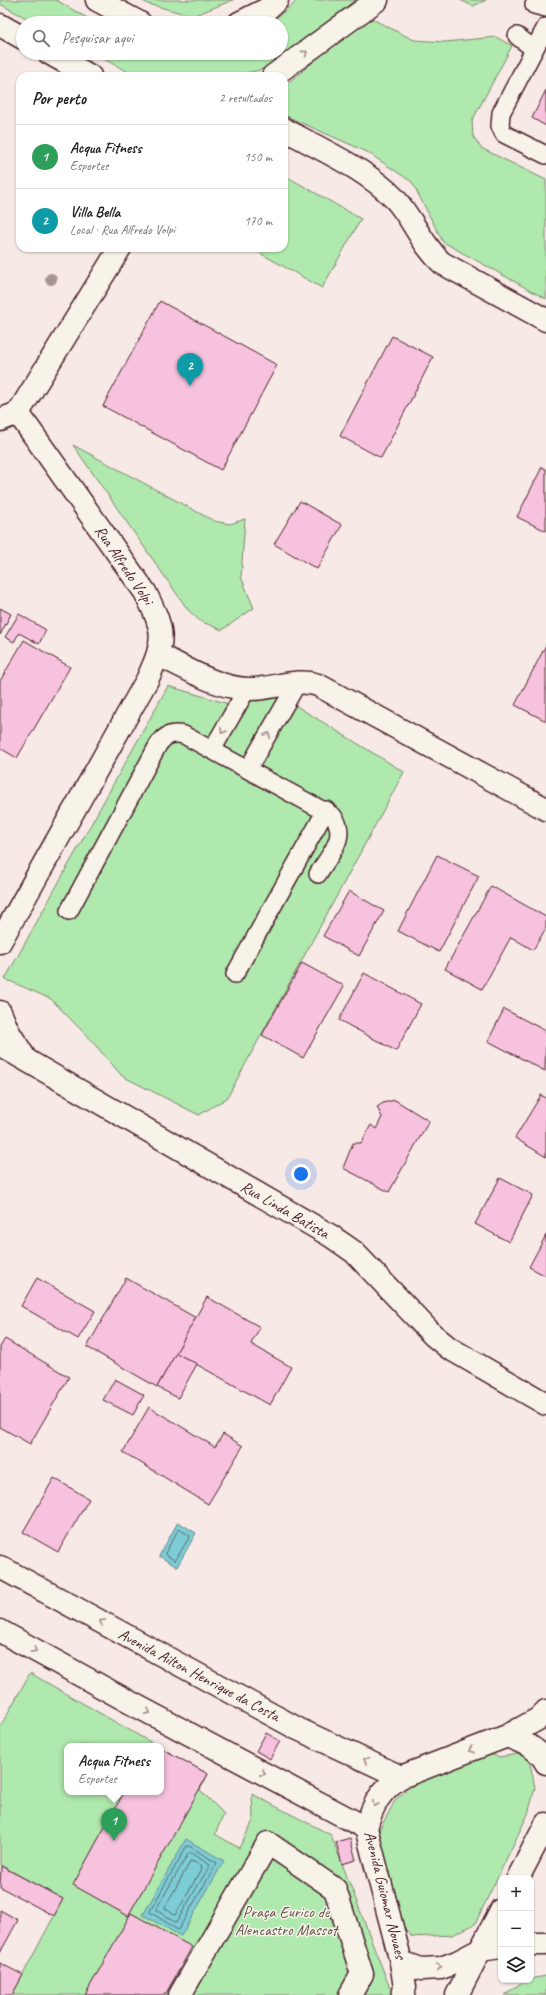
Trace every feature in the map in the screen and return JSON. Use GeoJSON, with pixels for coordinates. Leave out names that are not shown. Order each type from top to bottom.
{"type":"FeatureCollection","features":[{"type":"Feature","properties":{"kind":"street"},"geometry":{"type":"LineString","coordinates":[[97,0],[127,16]]}},
{"type":"Feature","properties":{"kind":"street"},"geometry":{"type":"LineString","coordinates":[[253,16],[267,9],[277,0]]}},
{"type":"Feature","properties":{"kind":"street"},"geometry":{"type":"LineString","coordinates":[[278,72],[376,0]]}},
{"type":"Feature","properties":{"kind":"street"},"geometry":{"type":"LineString","coordinates":[[0,25],[16,34]]}},
{"type":"Feature","properties":{"kind":"street"},"geometry":{"type":"LineString","coordinates":[[61,60],[83,72]]}},
{"type":"Feature","properties":{"kind":"street"},"geometry":{"type":"LineString","coordinates":[[288,130],[366,175],[382,187],[396,201],[432,254],[442,263],[546,320]]}},
{"type":"Feature","properties":{"kind":"street","name":"Rua Alfredo Volpi"},"geometry":{"type":"LineString","coordinates":[[0,942],[147,680],[159,655],[162,636],[158,617],[145,592],[9,417],[117,252]]}},
{"type":"Feature","properties":{"kind":"street"},"geometry":{"type":"LineString","coordinates":[[159,655],[202,676],[247,689],[272,687],[298,682],[308,682],[318,685],[546,809]]}},
{"type":"Feature","properties":{"kind":"street"},"geometry":{"type":"LineString","coordinates":[[0,1012],[8,1031],[28,1062]]}},
{"type":"Feature","properties":{"kind":"street","name":"Rua Linda Batista"},"geometry":{"type":"LineString","coordinates":[[0,1045],[331,1236],[354,1252],[433,1334],[449,1348],[546,1404]]}},
{"type":"Feature","properties":{"kind":"street","name":"Avenida Ailton Henrique da Costa"},"geometry":{"type":"LineString","coordinates":[[0,1567],[298,1729],[401,1777]]}},
{"type":"Feature","properties":{"kind":"street"},"geometry":{"type":"LineString","coordinates":[[0,1631],[140,1708],[366,1828]]}},
{"type":"Feature","properties":{"kind":"street","name":"Avenida Guiomar Novaes"},"geometry":{"type":"LineString","coordinates":[[403,1995],[405,1987],[401,1962],[366,1828],[371,1811],[380,1795],[389,1785],[401,1777],[507,1736],[538,1719],[546,1711]]}},
{"type":"Feature","properties":{"kind":"street"},"geometry":{"type":"LineString","coordinates":[[507,1736],[526,1744],[542,1756],[546,1763]]}},
{"type":"Feature","properties":{"kind":"street"},"geometry":{"type":"LineString","coordinates":[[520,1875],[546,1824]]}},
{"type":"Feature","properties":{"kind":"street"},"geometry":{"type":"LineString","coordinates":[[180,1995],[268,1843],[335,1889],[362,1974],[350,1995]]}},
{"type":"Feature","properties":{"kind":"street"},"geometry":{"type":"LineString","coordinates":[[457,1995],[500,1911]]}},
{"type":"Feature","properties":{"kind":"street"},"geometry":{"type":"LineString","coordinates":[[534,1944],[546,1944]]}},
{"type":"Feature","properties":{"kind":"street"},"geometry":{"type":"LineString","coordinates":[[401,1962],[421,1969],[441,1968],[457,1962],[480,1950],[498,1947]]}},
{"type":"Feature","properties":{"kind":"lane"},"geometry":{"type":"LineString","coordinates":[[546,27],[501,113],[500,126],[504,134],[546,155]]}},
{"type":"Feature","properties":{"kind":"lane"},"geometry":{"type":"LineString","coordinates":[[517,36],[534,49]]}},
{"type":"Feature","properties":{"kind":"lane"},"geometry":{"type":"LineString","coordinates":[[248,768],[298,682]]}},
{"type":"Feature","properties":{"kind":"lane"},"geometry":{"type":"LineString","coordinates":[[212,750],[247,689]]}},
{"type":"Feature","properties":{"kind":"lane"},"geometry":{"type":"LineString","coordinates":[[69,911],[163,739],[176,733],[184,735],[326,810],[336,820],[341,830],[339,839],[318,874]]}},
{"type":"Feature","properties":{"kind":"lane"},"geometry":{"type":"LineString","coordinates":[[235,974],[326,810]]}},
{"type":"Feature","properties":{"kind":"green space"},"geometry":{"type":"Polygon","coordinates":[[[0,0],[56,0],[84,16],[22,16],[0,4],[0,0]]]}},
{"type":"Feature","properties":{"kind":"green space"},"geometry":{"type":"Polygon","coordinates":[[[141,0],[233,0],[193,16],[148,4],[141,0]]]}},
{"type":"Feature","properties":{"kind":"green space"},"geometry":{"type":"Polygon","coordinates":[[[298,0],[355,0],[288,54],[288,16],[279,16],[298,0]]]}},
{"type":"Feature","properties":{"kind":"green space"},"geometry":{"type":"Polygon","coordinates":[[[460,0],[486,0],[473,6],[460,0]]]}},
{"type":"Feature","properties":{"kind":"green space"},"geometry":{"type":"Polygon","coordinates":[[[368,17],[414,40],[445,42],[496,37],[512,46],[472,121],[473,136],[481,148],[546,180],[546,299],[443,242],[412,182],[367,152],[288,117],[288,83],[368,17]]]}},
{"type":"Feature","properties":{"kind":"green space"},"geometry":{"type":"Polygon","coordinates":[[[105,60],[280,60],[260,70],[250,72],[128,72],[105,60]]]}},
{"type":"Feature","properties":{"kind":"green space"},"geometry":{"type":"Polygon","coordinates":[[[288,177],[361,219],[322,288],[258,252],[288,252],[288,177]]]}},
{"type":"Feature","properties":{"kind":"green space"},"geometry":{"type":"Polygon","coordinates":[[[73,445],[214,521],[230,524],[245,519],[241,577],[254,608],[222,630],[200,621],[188,610],[73,445]]]}},
{"type":"Feature","properties":{"kind":"green space"},"geometry":{"type":"Polygon","coordinates":[[[168,686],[229,704],[280,696],[404,772],[227,1098],[199,1115],[122,1076],[90,1039],[51,999],[5,979],[168,686]]]}},
{"type":"Feature","properties":{"kind":"green space","name":"Praça Eurico de Alencastro Massot"},"geometry":{"type":"Polygon","coordinates":[[[30,1673],[152,1743],[64,1743],[64,1795],[164,1795],[164,1750],[208,1774],[200,1790],[224,1814],[215,1834],[239,1848],[253,1821],[252,1794],[331,1835],[391,1991],[389,1995],[12,1995],[63,1899],[0,1865],[0,1727],[30,1673]]]}},
{"type":"Feature","properties":{"kind":"green space"},"geometry":{"type":"Polygon","coordinates":[[[485,1752],[498,1757],[528,1753],[535,1788],[528,1814],[475,1924],[452,1935],[412,1937],[404,1929],[373,1841],[396,1799],[419,1780],[485,1752]]]}},
{"type":"Feature","properties":{"kind":"green space"},"geometry":{"type":"Polygon","coordinates":[[[546,1976],[546,1995],[505,1995],[521,1983],[534,1983],[534,1978],[546,1976]]]}},
{"type":"Feature","properties":{"kind":"water"},"geometry":{"type":"Polygon","coordinates":[[[178,1522],[196,1533],[177,1567],[159,1556],[178,1522]]]}},
{"type":"Feature","properties":{"kind":"water"},"geometry":{"type":"Polygon","coordinates":[[[186,1839],[224,1861],[181,1936],[143,1915],[186,1839]]]}},
{"type":"Feature","properties":{"kind":"building"},"geometry":{"type":"Polygon","coordinates":[[[546,90],[546,126],[532,118],[546,90]]]}},
{"type":"Feature","properties":{"kind":"building"},"geometry":{"type":"Polygon","coordinates":[[[160,301],[277,365],[221,470],[103,406],[160,301]]]}},
{"type":"Feature","properties":{"kind":"building"},"geometry":{"type":"Polygon","coordinates":[[[392,336],[433,357],[381,458],[340,436],[392,336]]]}},
{"type":"Feature","properties":{"kind":"building"},"geometry":{"type":"Polygon","coordinates":[[[542,467],[546,469],[546,531],[517,517],[542,467]]]}},
{"type":"Feature","properties":{"kind":"building"},"geometry":{"type":"Polygon","coordinates":[[[300,501],[342,525],[317,569],[274,544],[300,501]]]}},
{"type":"Feature","properties":{"kind":"building"},"geometry":{"type":"Polygon","coordinates":[[[0,608],[11,614],[0,635],[0,608]]]}},
{"type":"Feature","properties":{"kind":"building"},"geometry":{"type":"Polygon","coordinates":[[[19,614],[46,630],[39,644],[19,633],[14,642],[5,637],[19,614]]]}},
{"type":"Feature","properties":{"kind":"building"},"geometry":{"type":"Polygon","coordinates":[[[24,640],[70,667],[17,758],[0,748],[0,681],[24,640]]]}},
{"type":"Feature","properties":{"kind":"building"},"geometry":{"type":"Polygon","coordinates":[[[546,645],[546,721],[515,705],[546,645]]]}},
{"type":"Feature","properties":{"kind":"building"},"geometry":{"type":"Polygon","coordinates":[[[437,855],[479,876],[439,952],[398,931],[437,855]]]}},
{"type":"Feature","properties":{"kind":"building"},"geometry":{"type":"Polygon","coordinates":[[[491,886],[546,917],[546,928],[533,950],[511,937],[482,989],[445,969],[491,886]]]}},
{"type":"Feature","properties":{"kind":"building"},"geometry":{"type":"Polygon","coordinates":[[[349,891],[384,911],[359,956],[323,936],[349,891]]]}},
{"type":"Feature","properties":{"kind":"building"},"geometry":{"type":"Polygon","coordinates":[[[302,963],[344,986],[303,1058],[262,1035],[302,963]]]}},
{"type":"Feature","properties":{"kind":"building"},"geometry":{"type":"Polygon","coordinates":[[[364,973],[421,1004],[396,1051],[339,1020],[364,973]]]}},
{"type":"Feature","properties":{"kind":"building"},"geometry":{"type":"Polygon","coordinates":[[[504,1009],[546,1031],[545,1071],[488,1041],[504,1009]]]}},
{"type":"Feature","properties":{"kind":"building"},"geometry":{"type":"Polygon","coordinates":[[[541,1095],[546,1098],[546,1157],[515,1138],[541,1095]]]}},
{"type":"Feature","properties":{"kind":"building"},"geometry":{"type":"Polygon","coordinates":[[[395,1100],[429,1121],[389,1192],[343,1168],[353,1143],[361,1143],[371,1125],[376,1129],[382,1117],[377,1107],[383,1103],[395,1100]]]}},
{"type":"Feature","properties":{"kind":"building"},"geometry":{"type":"Polygon","coordinates":[[[500,1178],[533,1195],[509,1242],[475,1224],[500,1178]]]}},
{"type":"Feature","properties":{"kind":"building"},"geometry":{"type":"Polygon","coordinates":[[[546,1235],[546,1276],[529,1267],[546,1235]]]}},
{"type":"Feature","properties":{"kind":"building"},"geometry":{"type":"Polygon","coordinates":[[[37,1278],[95,1311],[78,1339],[21,1306],[37,1278]]]}},
{"type":"Feature","properties":{"kind":"building"},"geometry":{"type":"Polygon","coordinates":[[[126,1278],[196,1318],[157,1387],[87,1347],[126,1278]]]}},
{"type":"Feature","properties":{"kind":"building"},"geometry":{"type":"Polygon","coordinates":[[[207,1297],[260,1327],[251,1344],[291,1367],[270,1405],[176,1353],[207,1297]]]}},
{"type":"Feature","properties":{"kind":"building"},"geometry":{"type":"Polygon","coordinates":[[[5,1339],[69,1377],[30,1444],[0,1427],[0,1347],[5,1339]]]}},
{"type":"Feature","properties":{"kind":"building"},"geometry":{"type":"Polygon","coordinates":[[[176,1353],[197,1364],[178,1398],[157,1387],[176,1353]]]}},
{"type":"Feature","properties":{"kind":"building"},"geometry":{"type":"Polygon","coordinates":[[[115,1379],[144,1395],[133,1415],[103,1400],[115,1379]]]}},
{"type":"Feature","properties":{"kind":"building"},"geometry":{"type":"Polygon","coordinates":[[[149,1407],[215,1447],[223,1434],[243,1446],[208,1504],[123,1452],[149,1407]]]}},
{"type":"Feature","properties":{"kind":"building"},"geometry":{"type":"Polygon","coordinates":[[[54,1478],[89,1499],[58,1552],[23,1532],[54,1478]]]}},
{"type":"Feature","properties":{"kind":"building"},"geometry":{"type":"Polygon","coordinates":[[[266,1733],[280,1741],[270,1759],[256,1751],[266,1733]]]}},
{"type":"Feature","properties":{"kind":"building"},"geometry":{"type":"Polygon","coordinates":[[[164,1750],[208,1774],[128,1916],[73,1885],[122,1795],[164,1795],[164,1750]]]}},
{"type":"Feature","properties":{"kind":"building"},"geometry":{"type":"Polygon","coordinates":[[[350,1838],[356,1860],[342,1864],[336,1842],[350,1838]]]}},
{"type":"Feature","properties":{"kind":"building"},"geometry":{"type":"Polygon","coordinates":[[[1,1866],[63,1899],[54,1916],[0,1887],[1,1866]]]}},
{"type":"Feature","properties":{"kind":"building"},"geometry":{"type":"Polygon","coordinates":[[[0,1910],[18,1920],[0,1953],[0,1910]]]}},
{"type":"Feature","properties":{"kind":"building"},"geometry":{"type":"Polygon","coordinates":[[[131,1913],[192,1947],[165,1995],[85,1995],[131,1913]]]}},
{"type":"Feature","properties":{"kind":"building"},"geometry":{"type":"Polygon","coordinates":[[[0,1963],[23,1975],[12,1995],[0,1995],[0,1963]]]}},
{"type":"Feature","properties":{"kind":"place","name":"Villa Bella"},"geometry":{"type":"Point","coordinates":[190,386]}},
{"type":"Feature","properties":{"kind":"place","name":"Acqua Fitness"},"geometry":{"type":"Point","coordinates":[114,1841]}}]}
